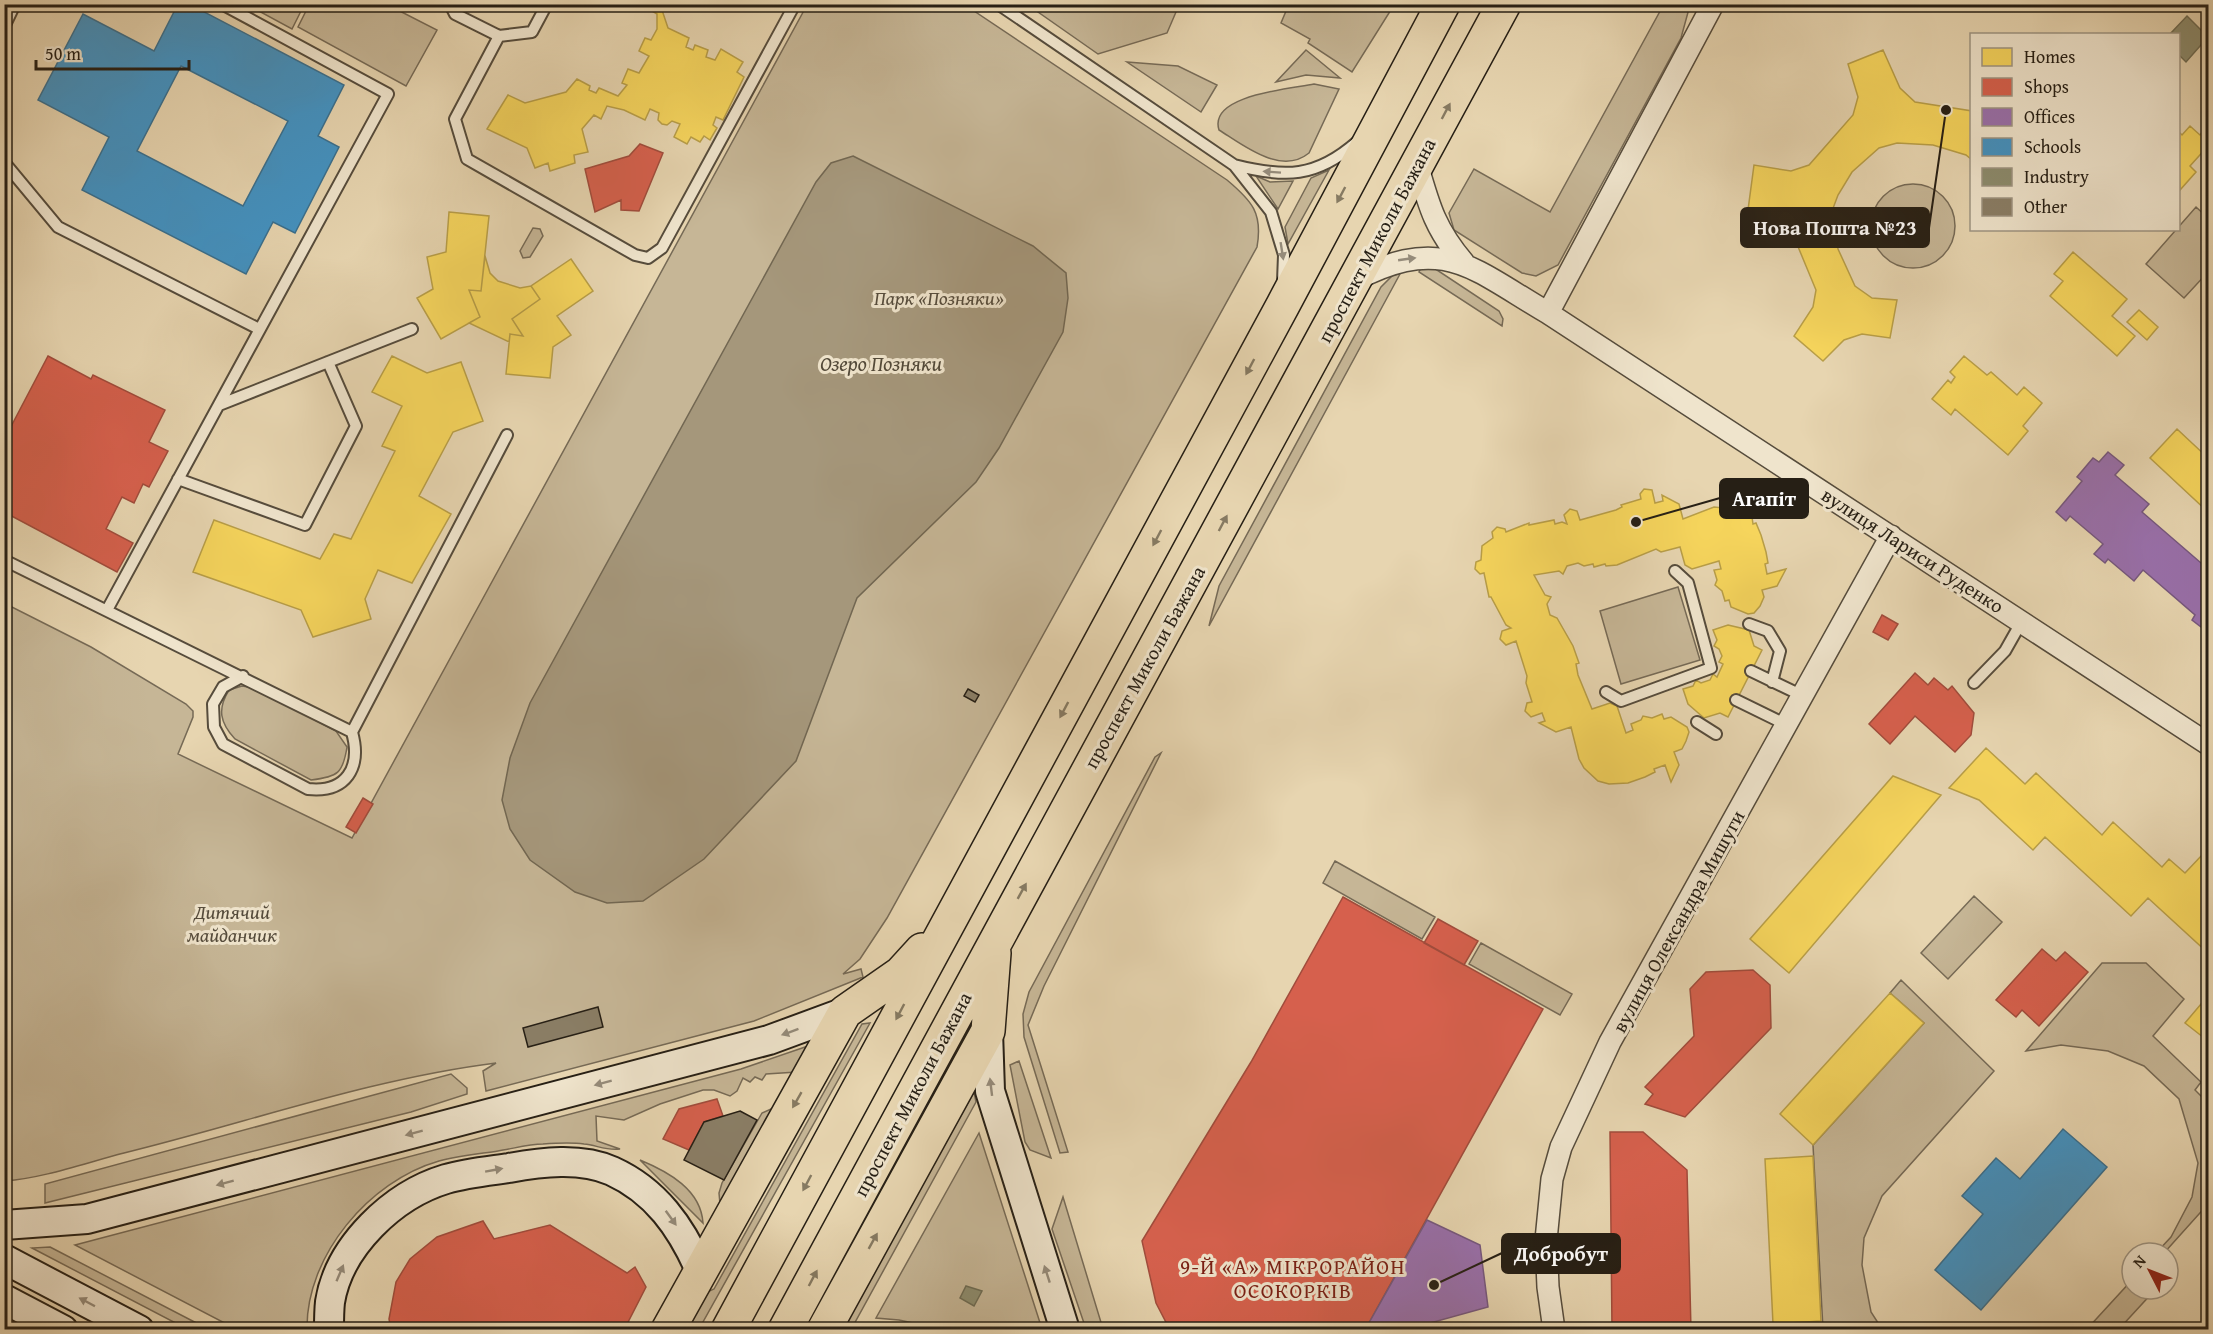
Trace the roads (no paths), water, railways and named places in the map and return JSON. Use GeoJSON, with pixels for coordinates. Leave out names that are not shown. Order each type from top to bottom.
{"type":"FeatureCollection","features":[{"type":"Feature","properties":{"kind":"highway"},"geometry":{"type":"LineString","coordinates":[[728,1329],[1283,305],[1443,4]]}},
{"type":"Feature","properties":{"kind":"highway","name":"проспект Миколи Бажана"},"geometry":{"type":"LineString","coordinates":[[785,1329],[1504,4]]}},
{"type":"Feature","properties":{"kind":"highway"},"geometry":{"type":"LineString","coordinates":[[668,1329],[845,1012],[901,973],[948,924]]}},
{"type":"Feature","properties":{"kind":"highway"},"geometry":{"type":"LineString","coordinates":[[824,1329],[988,1031],[994,942]]}},
{"type":"Feature","properties":{"kind":"main road"},"geometry":{"type":"LineString","coordinates":[[4,1225],[87,1219],[769,1040],[845,1012]]}},
{"type":"Feature","properties":{"kind":"main road"},"geometry":{"type":"LineString","coordinates":[[988,1031],[990,1091],[1065,1329]]}},
{"type":"Feature","properties":{"kind":"main road"},"geometry":{"type":"LineString","coordinates":[[329,1329],[330,1301],[340,1271],[357,1243],[378,1219],[410,1195],[446,1179],[533,1163],[576,1163],[609,1170],[638,1185],[661,1205],[681,1232],[700,1270]]}},
{"type":"Feature","properties":{"kind":"main road"},"geometry":{"type":"LineString","coordinates":[[4,1259],[139,1329]]}},
{"type":"Feature","properties":{"kind":"main road"},"geometry":{"type":"LineString","coordinates":[[4,1299],[63,1329]]}},
{"type":"Feature","properties":{"kind":"street"},"geometry":{"type":"LineString","coordinates":[[1548,313],[1713,4]]}},
{"type":"Feature","properties":{"kind":"street","name":"вулиця Лариси Руденко"},"geometry":{"type":"LineString","coordinates":[[1417,164],[1435,223],[1441,235],[1464,263]]}},
{"type":"Feature","properties":{"kind":"street","name":"вулиця Лариси Руденко"},"geometry":{"type":"LineString","coordinates":[[1354,280],[1399,260],[1437,257],[1464,263],[1548,313],[2208,744]]}},
{"type":"Feature","properties":{"kind":"street","name":"вулиця Олександра Мишуги"},"geometry":{"type":"LineString","coordinates":[[1554,1329],[1548,1287],[1546,1240],[1551,1179],[1561,1147],[1610,1042],[1891,536]]}},
{"type":"Feature","properties":{"kind":"lane"},"geometry":{"type":"LineString","coordinates":[[4,27],[15,4]]}},
{"type":"Feature","properties":{"kind":"lane"},"geometry":{"type":"LineString","coordinates":[[107,610],[388,94],[222,4]]}},
{"type":"Feature","properties":{"kind":"lane"},"geometry":{"type":"LineString","coordinates":[[450,4],[455,14],[499,36],[532,32],[547,4]]}},
{"type":"Feature","properties":{"kind":"lane"},"geometry":{"type":"LineString","coordinates":[[499,36],[455,119],[468,159],[635,255],[648,258],[662,248],[795,4]]}},
{"type":"Feature","properties":{"kind":"lane"},"geometry":{"type":"LineString","coordinates":[[998,4],[1234,165],[1260,196],[1278,230],[1284,255],[1283,305]]}},
{"type":"Feature","properties":{"kind":"lane"},"geometry":{"type":"LineString","coordinates":[[1234,165],[1264,172],[1307,172],[1334,159],[1378,124]]}},
{"type":"Feature","properties":{"kind":"lane"},"geometry":{"type":"LineString","coordinates":[[4,162],[58,228],[260,329]]}},
{"type":"Feature","properties":{"kind":"lane"},"geometry":{"type":"LineString","coordinates":[[219,405],[412,329]]}},
{"type":"Feature","properties":{"kind":"lane"},"geometry":{"type":"LineString","coordinates":[[178,479],[305,525],[356,426],[328,362]]}},
{"type":"Feature","properties":{"kind":"lane"},"geometry":{"type":"LineString","coordinates":[[352,732],[507,435]]}},
{"type":"Feature","properties":{"kind":"lane"},"geometry":{"type":"LineString","coordinates":[[4,560],[243,676],[352,732],[357,747],[354,764],[344,782],[324,791],[308,789],[223,744],[214,727],[213,704],[223,687],[243,676]]}},
{"type":"Feature","properties":{"kind":"lane"},"geometry":{"type":"LineString","coordinates":[[1606,692],[1621,701],[1711,668],[1689,583],[1674,571]]}},
{"type":"Feature","properties":{"kind":"lane"},"geometry":{"type":"LineString","coordinates":[[1974,683],[2005,651],[2022,621]]}},
{"type":"Feature","properties":{"kind":"lane"},"geometry":{"type":"LineString","coordinates":[[1749,624],[1768,631],[1780,651],[1772,682]]}},
{"type":"Feature","properties":{"kind":"lane"},"geometry":{"type":"LineString","coordinates":[[1751,671],[1803,696]]}},
{"type":"Feature","properties":{"kind":"lane"},"geometry":{"type":"LineString","coordinates":[[1736,700],[1787,725]]}},
{"type":"Feature","properties":{"kind":"lane"},"geometry":{"type":"LineString","coordinates":[[1697,722],[1716,734]]}},
{"type":"Feature","properties":{"kind":"water","name":"Озеро Позняки"},"geometry":{"type":"Polygon","coordinates":[[[853,156],[1033,246],[1066,273],[1068,298],[1063,332],[999,448],[976,482],[857,598],[796,761],[704,859],[643,901],[607,903],[575,892],[530,860],[510,829],[502,800],[510,758],[530,703],[816,182],[831,163],[853,156]]]}},
{"type":"Feature","properties":{"kind":"place","name":"Нова Пошта №23"},"geometry":{"type":"Point","coordinates":[1946,110]}},
{"type":"Feature","properties":{"kind":"place","name":"Агапіт"},"geometry":{"type":"Point","coordinates":[1636,522]}},
{"type":"Feature","properties":{"kind":"place","name":"Добробут"},"geometry":{"type":"Point","coordinates":[1434,1285]}},
{"type":"Feature","properties":{"kind":"district","name":"9-Й «А» МІКРОРАЙОН ОСОКОРКІВ"},"geometry":{"type":"Point","coordinates":[1293,1278]}},
{"type":"Feature","properties":{"kind":"park label","name":"Парк «Позняки»"},"geometry":{"type":"Point","coordinates":[939,297]}},
{"type":"Feature","properties":{"kind":"park label","name":"Дитячий майданчик"},"geometry":{"type":"Point","coordinates":[232,922]}}]}
